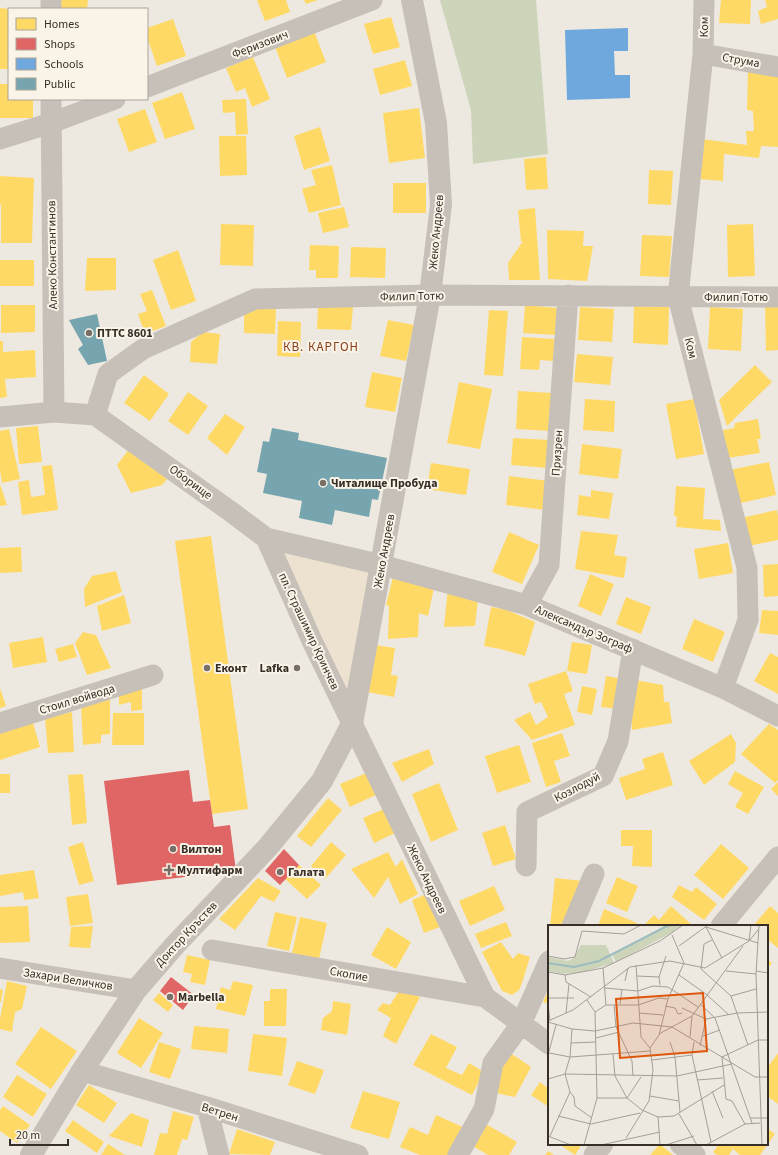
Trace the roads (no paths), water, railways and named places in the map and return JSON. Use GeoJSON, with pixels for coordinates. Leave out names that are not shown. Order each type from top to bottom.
{"type":"FeatureCollection","features":[{"type":"Feature","properties":{"kind":"street","name":"Феризович"},"geometry":{"type":"LineString","coordinates":[[148,87],[341,6],[372,0]]}},
{"type":"Feature","properties":{"kind":"street","name":"Жеко Андреев"},"geometry":{"type":"LineString","coordinates":[[412,0],[436,123],[441,205],[430,295],[352,724],[485,997],[548,1043]]}},
{"type":"Feature","properties":{"kind":"street","name":"Ком"},"geometry":{"type":"LineString","coordinates":[[704,0],[703,54],[678,297],[747,568],[748,620],[723,688]]}},
{"type":"Feature","properties":{"kind":"street","name":"Струма"},"geometry":{"type":"LineString","coordinates":[[703,54],[778,67]]}},
{"type":"Feature","properties":{"kind":"street","name":"Алеко Константинов"},"geometry":{"type":"LineString","coordinates":[[51,100],[54,412]]}},
{"type":"Feature","properties":{"kind":"street"},"geometry":{"type":"LineString","coordinates":[[0,139],[51,123],[112,100]]}},
{"type":"Feature","properties":{"kind":"street","name":"Филип Тотю"},"geometry":{"type":"LineString","coordinates":[[95,415],[108,374],[143,349],[255,298],[430,295],[778,298]]}},
{"type":"Feature","properties":{"kind":"street","name":"Призрен"},"geometry":{"type":"LineString","coordinates":[[527,605],[550,566],[568,295]]}},
{"type":"Feature","properties":{"kind":"street"},"geometry":{"type":"LineString","coordinates":[[0,416],[54,412],[95,415]]}},
{"type":"Feature","properties":{"kind":"street","name":"Оборище"},"geometry":{"type":"LineString","coordinates":[[95,415],[266,538],[382,565]]}},
{"type":"Feature","properties":{"kind":"street","name":"пл. Страшимир Кринчев"},"geometry":{"type":"LineString","coordinates":[[266,538],[313,643],[352,724]]}},
{"type":"Feature","properties":{"kind":"street","name":"Александър Зограф"},"geometry":{"type":"LineString","coordinates":[[382,565],[527,605],[723,688],[778,716]]}},
{"type":"Feature","properties":{"kind":"street","name":"Козлодуй"},"geometry":{"type":"LineString","coordinates":[[526,866],[527,812],[603,776],[618,741],[633,649]]}},
{"type":"Feature","properties":{"kind":"street","name":"Стоил войвода"},"geometry":{"type":"LineString","coordinates":[[0,723],[153,675]]}},
{"type":"Feature","properties":{"kind":"street","name":"Доктор Кръстев"},"geometry":{"type":"LineString","coordinates":[[31,1155],[82,1071],[136,990],[175,945],[268,847],[322,781],[352,724]]}},
{"type":"Feature","properties":{"kind":"street"},"geometry":{"type":"LineString","coordinates":[[722,925],[778,857]]}},
{"type":"Feature","properties":{"kind":"street"},"geometry":{"type":"LineString","coordinates":[[572,925],[594,874]]}},
{"type":"Feature","properties":{"kind":"street","name":"Скопие"},"geometry":{"type":"LineString","coordinates":[[212,950],[485,997]]}},
{"type":"Feature","properties":{"kind":"street"},"geometry":{"type":"LineString","coordinates":[[458,1155],[484,1109],[493,1063],[521,1024],[548,963]]}},
{"type":"Feature","properties":{"kind":"street","name":"Захари Величков"},"geometry":{"type":"LineString","coordinates":[[0,968],[136,990]]}},
{"type":"Feature","properties":{"kind":"street","name":"Ветрен"},"geometry":{"type":"LineString","coordinates":[[82,1071],[207,1107],[358,1155]]}},
{"type":"Feature","properties":{"kind":"street"},"geometry":{"type":"LineString","coordinates":[[207,1107],[219,1155]]}},
{"type":"Feature","properties":{"kind":"street"},"geometry":{"type":"LineString","coordinates":[[594,1155],[602,1145]]}},
{"type":"Feature","properties":{"kind":"street"},"geometry":{"type":"LineString","coordinates":[[681,1145],[695,1155]]}},
{"type":"Feature","properties":{"kind":"place","name":"ПТТС 8601"},"geometry":{"type":"Point","coordinates":[89,333]}},
{"type":"Feature","properties":{"kind":"place","name":"Читалище Пробуда"},"geometry":{"type":"Point","coordinates":[323,483]}},
{"type":"Feature","properties":{"kind":"place","name":"Еконт"},"geometry":{"type":"Point","coordinates":[207,668]}},
{"type":"Feature","properties":{"kind":"place","name":"Lafka"},"geometry":{"type":"Point","coordinates":[297,668]}},
{"type":"Feature","properties":{"kind":"place","name":"Вилтон"},"geometry":{"type":"Point","coordinates":[173,849]}},
{"type":"Feature","properties":{"kind":"place","name":"Мултифарм"},"geometry":{"type":"Point","coordinates":[169,870]}},
{"type":"Feature","properties":{"kind":"place","name":"Галата"},"geometry":{"type":"Point","coordinates":[280,872]}},
{"type":"Feature","properties":{"kind":"place","name":"Marbella"},"geometry":{"type":"Point","coordinates":[170,997]}},
{"type":"Feature","properties":{"kind":"district","name":"КВ. КАРГОН"},"geometry":{"type":"Point","coordinates":[321,346]}}]}
